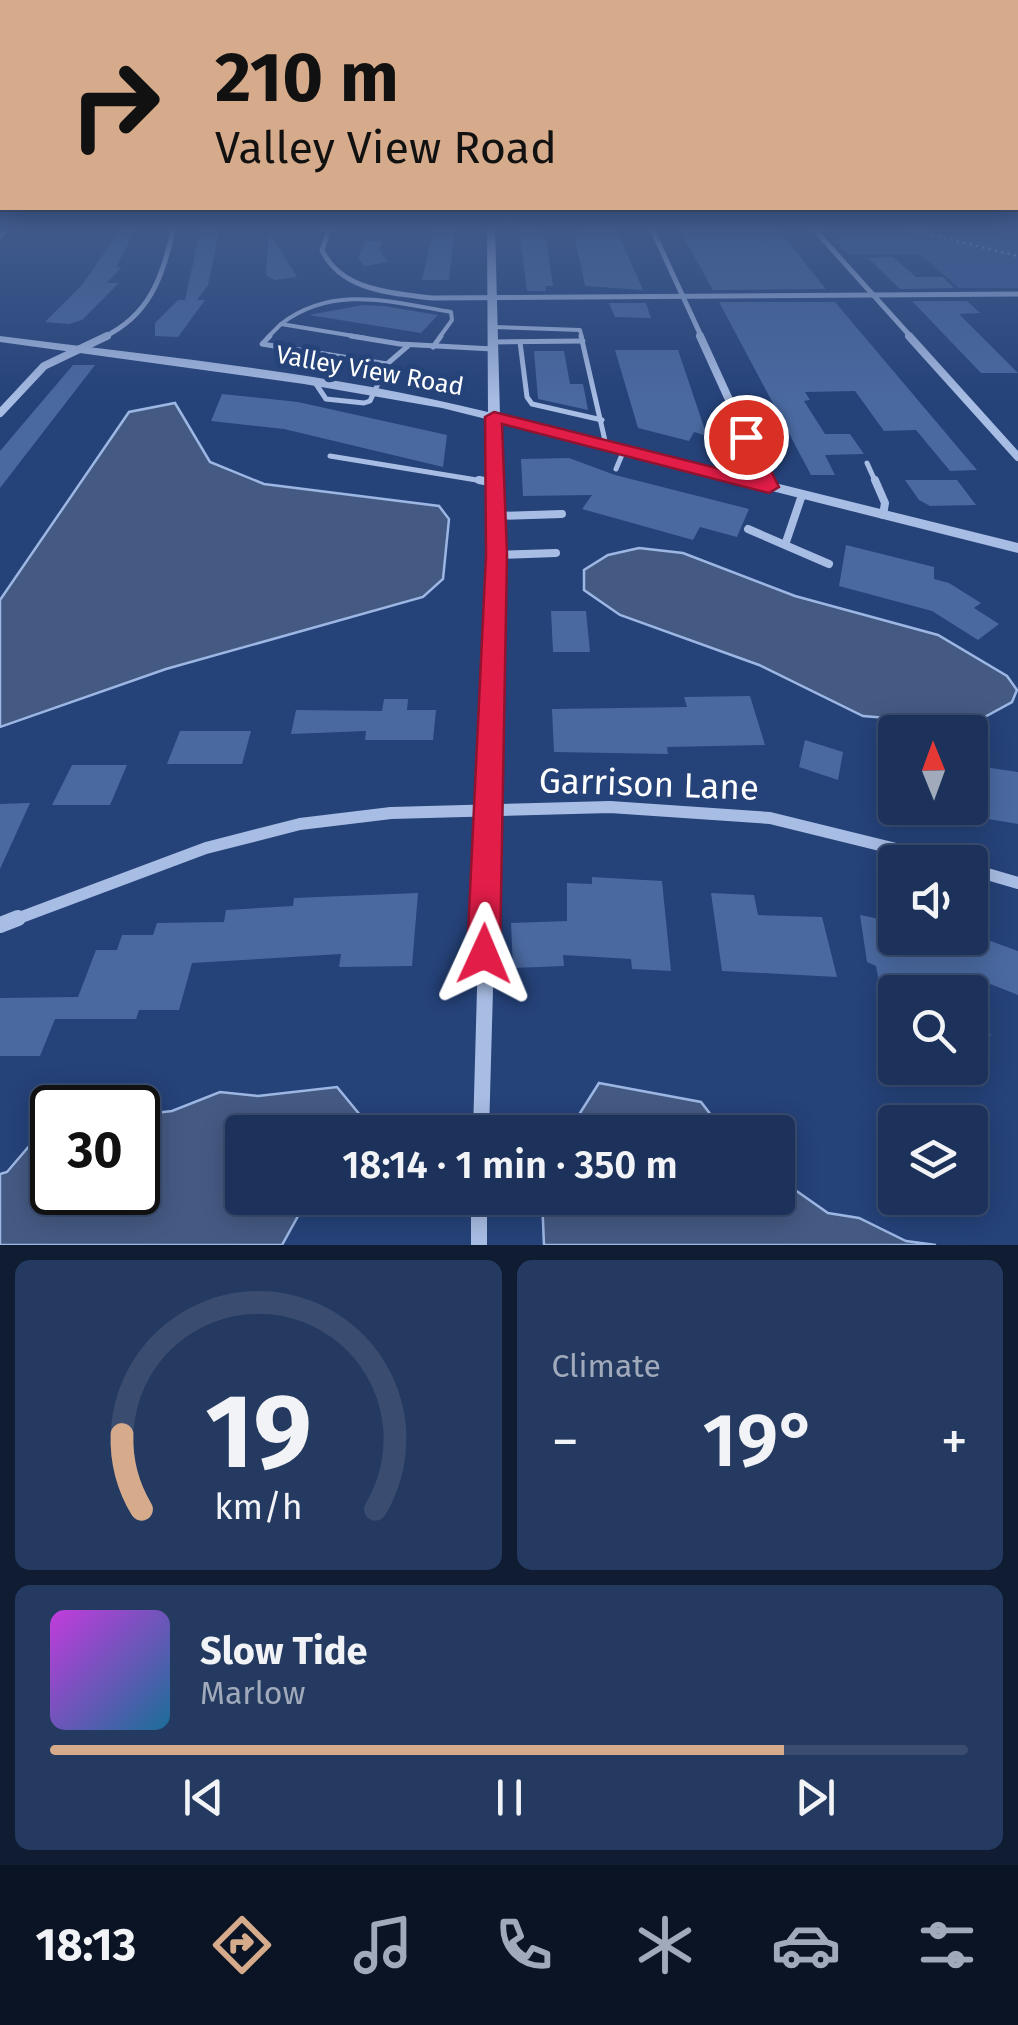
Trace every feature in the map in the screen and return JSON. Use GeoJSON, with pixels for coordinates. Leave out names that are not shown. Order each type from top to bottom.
{"type":"FeatureCollection","features":[{"type":"Feature","properties":{"kind":"street"},"geometry":{"type":"LineString","coordinates":[[0,413],[44,366],[120,329],[152,297],[156,285]]}},
{"type":"Feature","properties":{"kind":"street"},"geometry":{"type":"LineString","coordinates":[[372,285],[394,292],[461,299],[1018,294]]}},
{"type":"Feature","properties":{"kind":"street"},"geometry":{"type":"LineString","coordinates":[[480,1115],[496,555],[492,285]]}},
{"type":"Feature","properties":{"kind":"street"},"geometry":{"type":"LineString","coordinates":[[677,285],[769,487]]}},
{"type":"Feature","properties":{"kind":"street"},"geometry":{"type":"LineString","coordinates":[[865,285],[1018,456]]}},
{"type":"Feature","properties":{"kind":"street","name":"Valley View Road"},"geometry":{"type":"LineString","coordinates":[[0,339],[373,390],[1018,548]]}},
{"type":"Feature","properties":{"kind":"street","name":"Garrison Lane"},"geometry":{"type":"LineString","coordinates":[[0,925],[206,848],[300,824],[392,813],[610,807],[770,818],[879,845]]}},
{"type":"Feature","properties":{"kind":"street"},"geometry":{"type":"LineString","coordinates":[[988,873],[1018,882]]}},
{"type":"Feature","properties":{"kind":"street"},"geometry":{"type":"LineString","coordinates":[[479,1245],[480,1215]]}},
{"type":"Feature","properties":{"kind":"lane"},"geometry":{"type":"LineString","coordinates":[[387,364],[262,344],[292,313],[340,296],[450,312],[452,320],[433,347]]}},
{"type":"Feature","properties":{"kind":"lane"},"geometry":{"type":"LineString","coordinates":[[282,324],[433,347],[583,341]]}},
{"type":"Feature","properties":{"kind":"lane"},"geometry":{"type":"LineString","coordinates":[[492,328],[578,327],[606,446]]}},
{"type":"Feature","properties":{"kind":"lane"},"geometry":{"type":"LineString","coordinates":[[520,342],[526,397],[532,404],[602,420]]}},
{"type":"Feature","properties":{"kind":"lane"},"geometry":{"type":"LineString","coordinates":[[373,390],[387,364],[409,345]]}},
{"type":"Feature","properties":{"kind":"lane"},"geometry":{"type":"LineString","coordinates":[[616,469],[624,450]]}},
{"type":"Feature","properties":{"kind":"lane"},"geometry":{"type":"LineString","coordinates":[[330,456],[495,483]]}},
{"type":"Feature","properties":{"kind":"lane"},"geometry":{"type":"LineString","coordinates":[[868,463],[885,502],[883,515]]}},
{"type":"Feature","properties":{"kind":"lane"},"geometry":{"type":"LineString","coordinates":[[786,542],[802,495]]}},
{"type":"Feature","properties":{"kind":"lane"},"geometry":{"type":"LineString","coordinates":[[496,516],[562,514]]}},
{"type":"Feature","properties":{"kind":"lane"},"geometry":{"type":"LineString","coordinates":[[748,529],[786,542],[829,564]]}},
{"type":"Feature","properties":{"kind":"lane"},"geometry":{"type":"LineString","coordinates":[[496,555],[556,553]]}},
{"type":"Feature","properties":{"kind":"shaded area"},"geometry":{"type":"Polygon","coordinates":[[[956,285],[1018,285],[1018,288],[956,285]]]}},
{"type":"Feature","properties":{"kind":"shaded area"},"geometry":{"type":"Polygon","coordinates":[[[175,403],[210,462],[264,484],[439,506],[449,519],[443,579],[423,597],[166,669],[0,727],[0,600],[129,412],[175,403]]]}},
{"type":"Feature","properties":{"kind":"shaded area"},"geometry":{"type":"Polygon","coordinates":[[[639,548],[683,553],[795,596],[938,635],[1007,676],[1017,690],[1012,702],[988,715],[863,716],[759,665],[620,615],[584,590],[584,570],[608,555],[639,548]]]}},
{"type":"Feature","properties":{"kind":"shaded area"},"geometry":{"type":"Polygon","coordinates":[[[599,1083],[701,1102],[711,1115],[579,1115],[599,1083]]]}},
{"type":"Feature","properties":{"kind":"shaded area"},"geometry":{"type":"Polygon","coordinates":[[[337,1087],[360,1115],[225,1115],[225,1215],[299,1215],[282,1245],[0,1245],[0,1174],[7,1172],[30,1145],[30,1215],[160,1215],[160,1112],[220,1092],[258,1096],[337,1087]]]}},
{"type":"Feature","properties":{"kind":"shaded area"},"geometry":{"type":"Polygon","coordinates":[[[795,1190],[828,1213],[859,1218],[906,1241],[936,1245],[544,1245],[543,1215],[795,1215],[795,1190]]]}},
{"type":"Feature","properties":{"kind":"building"},"geometry":{"type":"Polygon","coordinates":[[[82,285],[117,285],[82,320],[69,324],[45,322],[82,285]]]}},
{"type":"Feature","properties":{"kind":"building"},"geometry":{"type":"Polygon","coordinates":[[[188,285],[208,285],[197,300],[205,300],[178,337],[155,336],[155,323],[178,300],[185,300],[188,285]]]}},
{"type":"Feature","properties":{"kind":"building"},"geometry":{"type":"Polygon","coordinates":[[[526,285],[553,285],[545,286],[546,291],[527,291],[526,285]]]}},
{"type":"Feature","properties":{"kind":"building"},"geometry":{"type":"Polygon","coordinates":[[[641,285],[643,290],[585,286],[641,285]]]}},
{"type":"Feature","properties":{"kind":"building"},"geometry":{"type":"Polygon","coordinates":[[[710,285],[823,285],[826,289],[713,290],[710,285]]]}},
{"type":"Feature","properties":{"kind":"building"},"geometry":{"type":"Polygon","coordinates":[[[896,285],[954,288],[900,289],[896,285]]]}},
{"type":"Feature","properties":{"kind":"building"},"geometry":{"type":"Polygon","coordinates":[[[912,301],[967,301],[980,313],[959,314],[1018,373],[981,373],[912,301]]]}},
{"type":"Feature","properties":{"kind":"building"},"geometry":{"type":"Polygon","coordinates":[[[719,302],[835,302],[977,470],[950,471],[916,430],[884,431],[855,391],[805,392],[810,400],[804,401],[825,434],[850,434],[864,454],[825,455],[835,475],[811,475],[719,302]]]}},
{"type":"Feature","properties":{"kind":"building"},"geometry":{"type":"Polygon","coordinates":[[[609,303],[646,303],[651,318],[615,317],[609,303]]]}},
{"type":"Feature","properties":{"kind":"building"},"geometry":{"type":"Polygon","coordinates":[[[363,305],[438,315],[421,333],[309,315],[363,305]]]}},
{"type":"Feature","properties":{"kind":"building"},"geometry":{"type":"Polygon","coordinates":[[[615,350],[678,350],[707,436],[694,432],[689,441],[638,428],[615,350]]]}},
{"type":"Feature","properties":{"kind":"building"},"geometry":{"type":"Polygon","coordinates":[[[534,351],[564,351],[570,384],[583,384],[588,410],[538,399],[534,351]]]}},
{"type":"Feature","properties":{"kind":"building"},"geometry":{"type":"Polygon","coordinates":[[[73,365],[95,365],[0,488],[0,451],[73,365]]]}},
{"type":"Feature","properties":{"kind":"building"},"geometry":{"type":"Polygon","coordinates":[[[222,394],[298,402],[447,435],[443,467],[284,429],[211,421],[222,394]]]}},
{"type":"Feature","properties":{"kind":"building"},"geometry":{"type":"Polygon","coordinates":[[[569,458],[615,475],[749,509],[737,537],[700,527],[693,540],[582,509],[592,495],[523,496],[521,459],[569,458]]]}},
{"type":"Feature","properties":{"kind":"building"},"geometry":{"type":"Polygon","coordinates":[[[905,480],[957,480],[976,505],[930,506],[919,500],[905,480]]]}},
{"type":"Feature","properties":{"kind":"building"},"geometry":{"type":"Polygon","coordinates":[[[846,545],[934,567],[934,579],[949,583],[981,603],[974,608],[999,624],[978,640],[932,611],[839,586],[846,545]]]}},
{"type":"Feature","properties":{"kind":"building"},"geometry":{"type":"Polygon","coordinates":[[[551,611],[586,611],[590,652],[553,652],[551,611]]]}},
{"type":"Feature","properties":{"kind":"building"},"geometry":{"type":"Polygon","coordinates":[[[750,696],[765,745],[667,747],[668,754],[554,752],[552,709],[687,707],[684,697],[750,696]]]}},
{"type":"Feature","properties":{"kind":"building"},"geometry":{"type":"Polygon","coordinates":[[[384,699],[408,699],[407,710],[436,710],[433,740],[365,740],[366,731],[291,734],[296,710],[382,711],[384,699]]]}},
{"type":"Feature","properties":{"kind":"building"},"geometry":{"type":"Polygon","coordinates":[[[180,731],[251,731],[242,764],[167,764],[180,731]]]}},
{"type":"Feature","properties":{"kind":"building"},"geometry":{"type":"Polygon","coordinates":[[[805,740],[843,752],[838,780],[799,767],[805,740]]]}},
{"type":"Feature","properties":{"kind":"building"},"geometry":{"type":"Polygon","coordinates":[[[72,765],[127,765],[110,805],[52,805],[72,765]]]}},
{"type":"Feature","properties":{"kind":"building"},"geometry":{"type":"Polygon","coordinates":[[[988,768],[1018,772],[1018,824],[988,819],[988,768]]]}},
{"type":"Feature","properties":{"kind":"building"},"geometry":{"type":"Polygon","coordinates":[[[30,803],[0,869],[0,804],[30,803]]]}},
{"type":"Feature","properties":{"kind":"building"},"geometry":{"type":"Polygon","coordinates":[[[592,877],[662,881],[671,971],[632,969],[631,959],[563,955],[564,966],[513,968],[511,923],[567,921],[567,883],[592,884],[592,877]]]}},
{"type":"Feature","properties":{"kind":"building"},"geometry":{"type":"Polygon","coordinates":[[[418,893],[412,966],[339,967],[341,954],[192,963],[179,1010],[139,1010],[136,1019],[55,1019],[40,1056],[0,1056],[0,998],[78,997],[96,950],[117,950],[122,935],[153,935],[157,923],[224,922],[226,910],[293,906],[294,898],[418,893]]]}},
{"type":"Feature","properties":{"kind":"building"},"geometry":{"type":"Polygon","coordinates":[[[711,893],[754,895],[758,915],[822,917],[837,977],[722,971],[711,893]]]}},
{"type":"Feature","properties":{"kind":"building"},"geometry":{"type":"Polygon","coordinates":[[[860,915],[878,919],[878,955],[988,955],[988,940],[1018,951],[1018,995],[988,983],[988,975],[878,976],[876,966],[867,962],[860,915]]]}},
{"type":"Feature","properties":{"kind":"route"},"geometry":{"type":"LineString","coordinates":[[484,954],[496,555],[494,417],[769,487],[746,437]]}}]}
